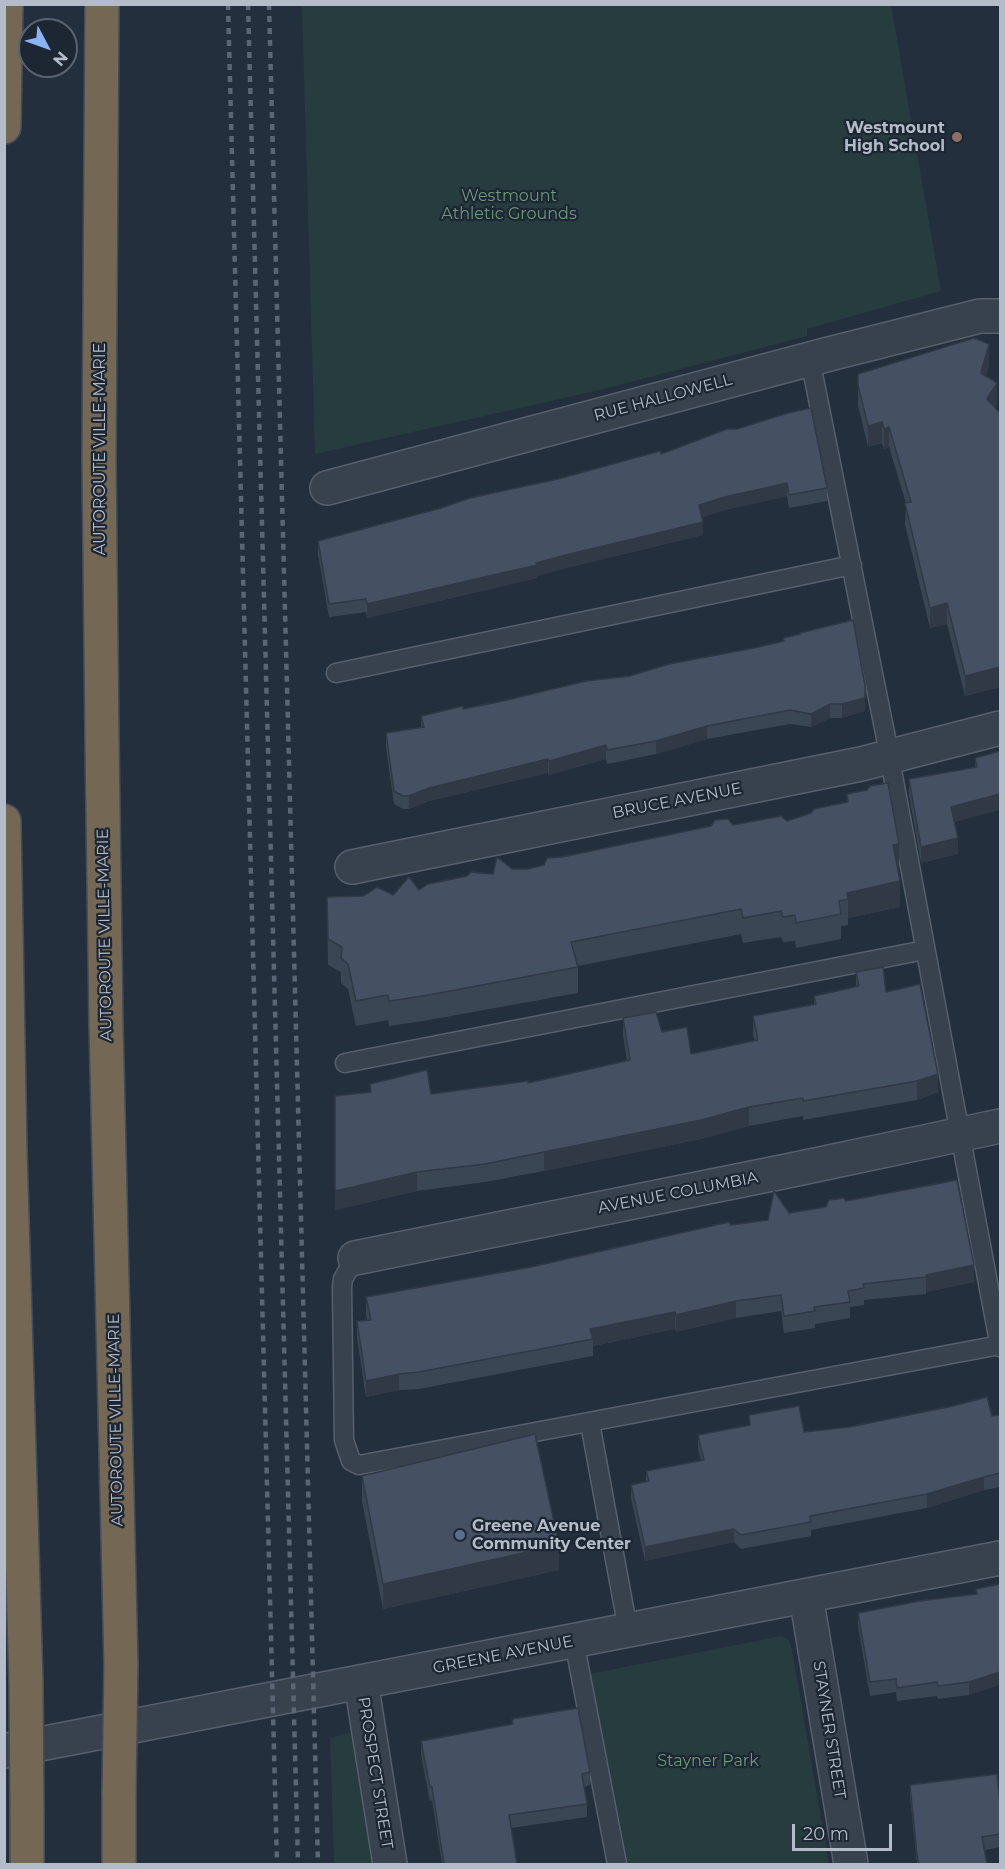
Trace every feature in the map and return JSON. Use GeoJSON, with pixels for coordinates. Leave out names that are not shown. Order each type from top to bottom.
{"type":"FeatureCollection","features":[{"type":"Feature","properties":{"kind":"highway"},"geometry":{"type":"LineString","coordinates":[[4,128],[6,4]]}},
{"type":"Feature","properties":{"kind":"highway","name":"AUTOROUTE VILLE-MARIE"},"geometry":{"type":"LineString","coordinates":[[102,4],[99,458],[106,1024],[121,1665],[119,1864]]}},
{"type":"Feature","properties":{"kind":"highway"},"geometry":{"type":"LineString","coordinates":[[4,821],[10,1138],[26,1682],[27,1864]]}},
{"type":"Feature","properties":{"kind":"street","name":"RUE HALLOWELL"},"geometry":{"type":"LineString","coordinates":[[327,488],[810,359],[980,316],[1000,316]]}},
{"type":"Feature","properties":{"kind":"street","name":"BRUCE AVENUE"},"geometry":{"type":"LineString","coordinates":[[352,867],[890,758],[1000,728]]}},
{"type":"Feature","properties":{"kind":"street","name":"AVENUE COLUMBIA"},"geometry":{"type":"LineString","coordinates":[[355,1258],[961,1136],[1000,1126]]}},
{"type":"Feature","properties":{"kind":"street","name":"GREENE AVENUE"},"geometry":{"type":"LineString","coordinates":[[4,1751],[1000,1558]]}},
{"type":"Feature","properties":{"kind":"street","name":"STAYNER STREET"},"geometry":{"type":"LineString","coordinates":[[806,1596],[851,1864]]}},
{"type":"Feature","properties":{"kind":"street","name":"PROSPECT STREET"},"geometry":{"type":"LineString","coordinates":[[361,1682],[390,1864]]}},
{"type":"Feature","properties":{"kind":"lane"},"geometry":{"type":"LineString","coordinates":[[355,1258],[343,1279],[344,1440],[351,1461],[359,1465],[1000,1346],[890,758],[810,359]]}},
{"type":"Feature","properties":{"kind":"lane"},"geometry":{"type":"LineString","coordinates":[[336,673],[852,565]]}},
{"type":"Feature","properties":{"kind":"lane"},"geometry":{"type":"LineString","coordinates":[[345,1063],[926,950]]}},
{"type":"Feature","properties":{"kind":"lane"},"geometry":{"type":"LineString","coordinates":[[591,1423],[628,1630]]}},
{"type":"Feature","properties":{"kind":"lane"},"geometry":{"type":"LineString","coordinates":[[574,1641],[617,1864]]}},
{"type":"Feature","properties":{"kind":"green space","name":"Westmount Athletic Grounds"},"geometry":{"type":"Polygon","coordinates":[[[302,5],[891,5],[941,291],[807,329],[807,336],[600,390],[315,454],[302,5]]]}},
{"type":"Feature","properties":{"kind":"green space","name":"Stayner Park"},"geometry":{"type":"Polygon","coordinates":[[[782,1636],[789,1640],[792,1650],[829,1864],[625,1864],[589,1674],[782,1636]]]}},
{"type":"Feature","properties":{"kind":"green space"},"geometry":{"type":"Polygon","coordinates":[[[351,1732],[375,1864],[334,1864],[330,1738],[351,1732]]]}},
{"type":"Feature","properties":{"kind":"building"},"geometry":{"type":"Polygon","coordinates":[[[974,338],[989,344],[981,373],[997,383],[987,399],[1000,413],[1000,667],[965,676],[947,603],[930,608],[905,503],[911,502],[889,427],[884,429],[882,422],[868,426],[858,385],[858,374],[974,338]]]}},
{"type":"Feature","properties":{"kind":"building"},"geometry":{"type":"Polygon","coordinates":[[[811,408],[827,488],[789,495],[787,483],[725,497],[699,505],[703,522],[566,555],[536,563],[537,565],[367,604],[366,599],[329,604],[318,541],[470,498],[558,479],[660,451],[661,454],[727,429],[737,429],[811,408]]]}},
{"type":"Feature","properties":{"kind":"building"},"geometry":{"type":"Polygon","coordinates":[[[853,620],[865,685],[865,698],[842,704],[830,704],[811,714],[790,710],[707,726],[656,741],[607,750],[606,745],[549,761],[548,759],[429,788],[409,796],[403,796],[394,791],[386,733],[424,727],[421,716],[463,706],[463,709],[503,701],[586,681],[630,676],[669,664],[784,641],[783,638],[853,620]]]}},
{"type":"Feature","properties":{"kind":"building"},"geometry":{"type":"Polygon","coordinates":[[[1000,751],[1000,794],[951,807],[958,838],[921,847],[909,779],[977,767],[975,758],[1000,751]]]}},
{"type":"Feature","properties":{"kind":"building"},"geometry":{"type":"Polygon","coordinates":[[[888,783],[899,844],[893,845],[900,881],[847,893],[848,899],[839,901],[841,914],[796,923],[795,915],[783,917],[781,911],[743,918],[741,909],[571,942],[578,967],[389,1001],[388,995],[356,1001],[348,964],[341,958],[342,947],[328,939],[327,897],[363,896],[377,887],[393,895],[409,877],[419,890],[428,884],[467,876],[471,872],[493,874],[497,857],[512,869],[528,869],[544,865],[547,858],[562,857],[711,826],[715,820],[728,819],[733,825],[781,816],[787,821],[811,813],[814,809],[848,802],[847,794],[888,783]]]}},
{"type":"Feature","properties":{"kind":"building"},"geometry":{"type":"Polygon","coordinates":[[[883,967],[886,992],[920,984],[938,1074],[917,1081],[803,1101],[803,1098],[749,1107],[701,1120],[485,1164],[417,1172],[335,1191],[335,1096],[371,1092],[370,1084],[427,1070],[431,1094],[528,1081],[528,1083],[630,1060],[623,1018],[656,1012],[662,1032],[687,1027],[691,1054],[758,1040],[753,1016],[816,1004],[814,996],[859,986],[856,972],[883,967]]]}},
{"type":"Feature","properties":{"kind":"building"},"geometry":{"type":"Polygon","coordinates":[[[957,1180],[974,1265],[926,1275],[926,1277],[863,1284],[864,1288],[848,1291],[850,1302],[814,1307],[815,1311],[784,1316],[781,1295],[736,1301],[676,1315],[675,1312],[590,1329],[593,1339],[366,1381],[357,1321],[371,1320],[366,1297],[531,1267],[729,1222],[731,1225],[768,1220],[774,1191],[789,1213],[826,1207],[829,1200],[844,1198],[846,1201],[957,1180]]]}},
{"type":"Feature","properties":{"kind":"building"},"geometry":{"type":"Polygon","coordinates":[[[987,1397],[992,1416],[1000,1415],[1000,1473],[927,1494],[810,1516],[811,1522],[741,1535],[734,1529],[645,1547],[631,1485],[649,1481],[646,1471],[704,1460],[698,1435],[750,1425],[749,1415],[799,1406],[804,1432],[849,1427],[987,1397]]]}},
{"type":"Feature","properties":{"kind":"building","name":"Greene Avenue Community Center"},"geometry":{"type":"Polygon","coordinates":[[[535,1434],[559,1545],[383,1584],[362,1476],[535,1434]]]}},
{"type":"Feature","properties":{"kind":"building"},"geometry":{"type":"Polygon","coordinates":[[[1000,1584],[1000,1672],[969,1682],[938,1686],[937,1682],[897,1688],[896,1679],[870,1682],[858,1613],[919,1601],[977,1594],[976,1589],[1000,1584]]]}},
{"type":"Feature","properties":{"kind":"building"},"geometry":{"type":"Polygon","coordinates":[[[578,1708],[590,1772],[582,1774],[587,1804],[509,1815],[517,1864],[444,1864],[432,1787],[430,1787],[421,1741],[513,1724],[512,1719],[578,1708]]]}},
{"type":"Feature","properties":{"kind":"building"},"geometry":{"type":"Polygon","coordinates":[[[997,1774],[1000,1834],[982,1837],[987,1864],[919,1864],[910,1785],[997,1774]]]}},
{"type":"Feature","properties":{"kind":"railway"},"geometry":{"type":"LineString","coordinates":[[228,4],[277,1864]]}},
{"type":"Feature","properties":{"kind":"railway"},"geometry":{"type":"LineString","coordinates":[[248,4],[298,1864]]}},
{"type":"Feature","properties":{"kind":"railway"},"geometry":{"type":"LineString","coordinates":[[269,4],[318,1864]]}},
{"type":"Feature","properties":{"kind":"place","name":"Westmount High School"},"geometry":{"type":"Point","coordinates":[957,137]}},
{"type":"Feature","properties":{"kind":"place","name":"Greene Avenue Community Center"},"geometry":{"type":"Point","coordinates":[460,1535]}}]}
